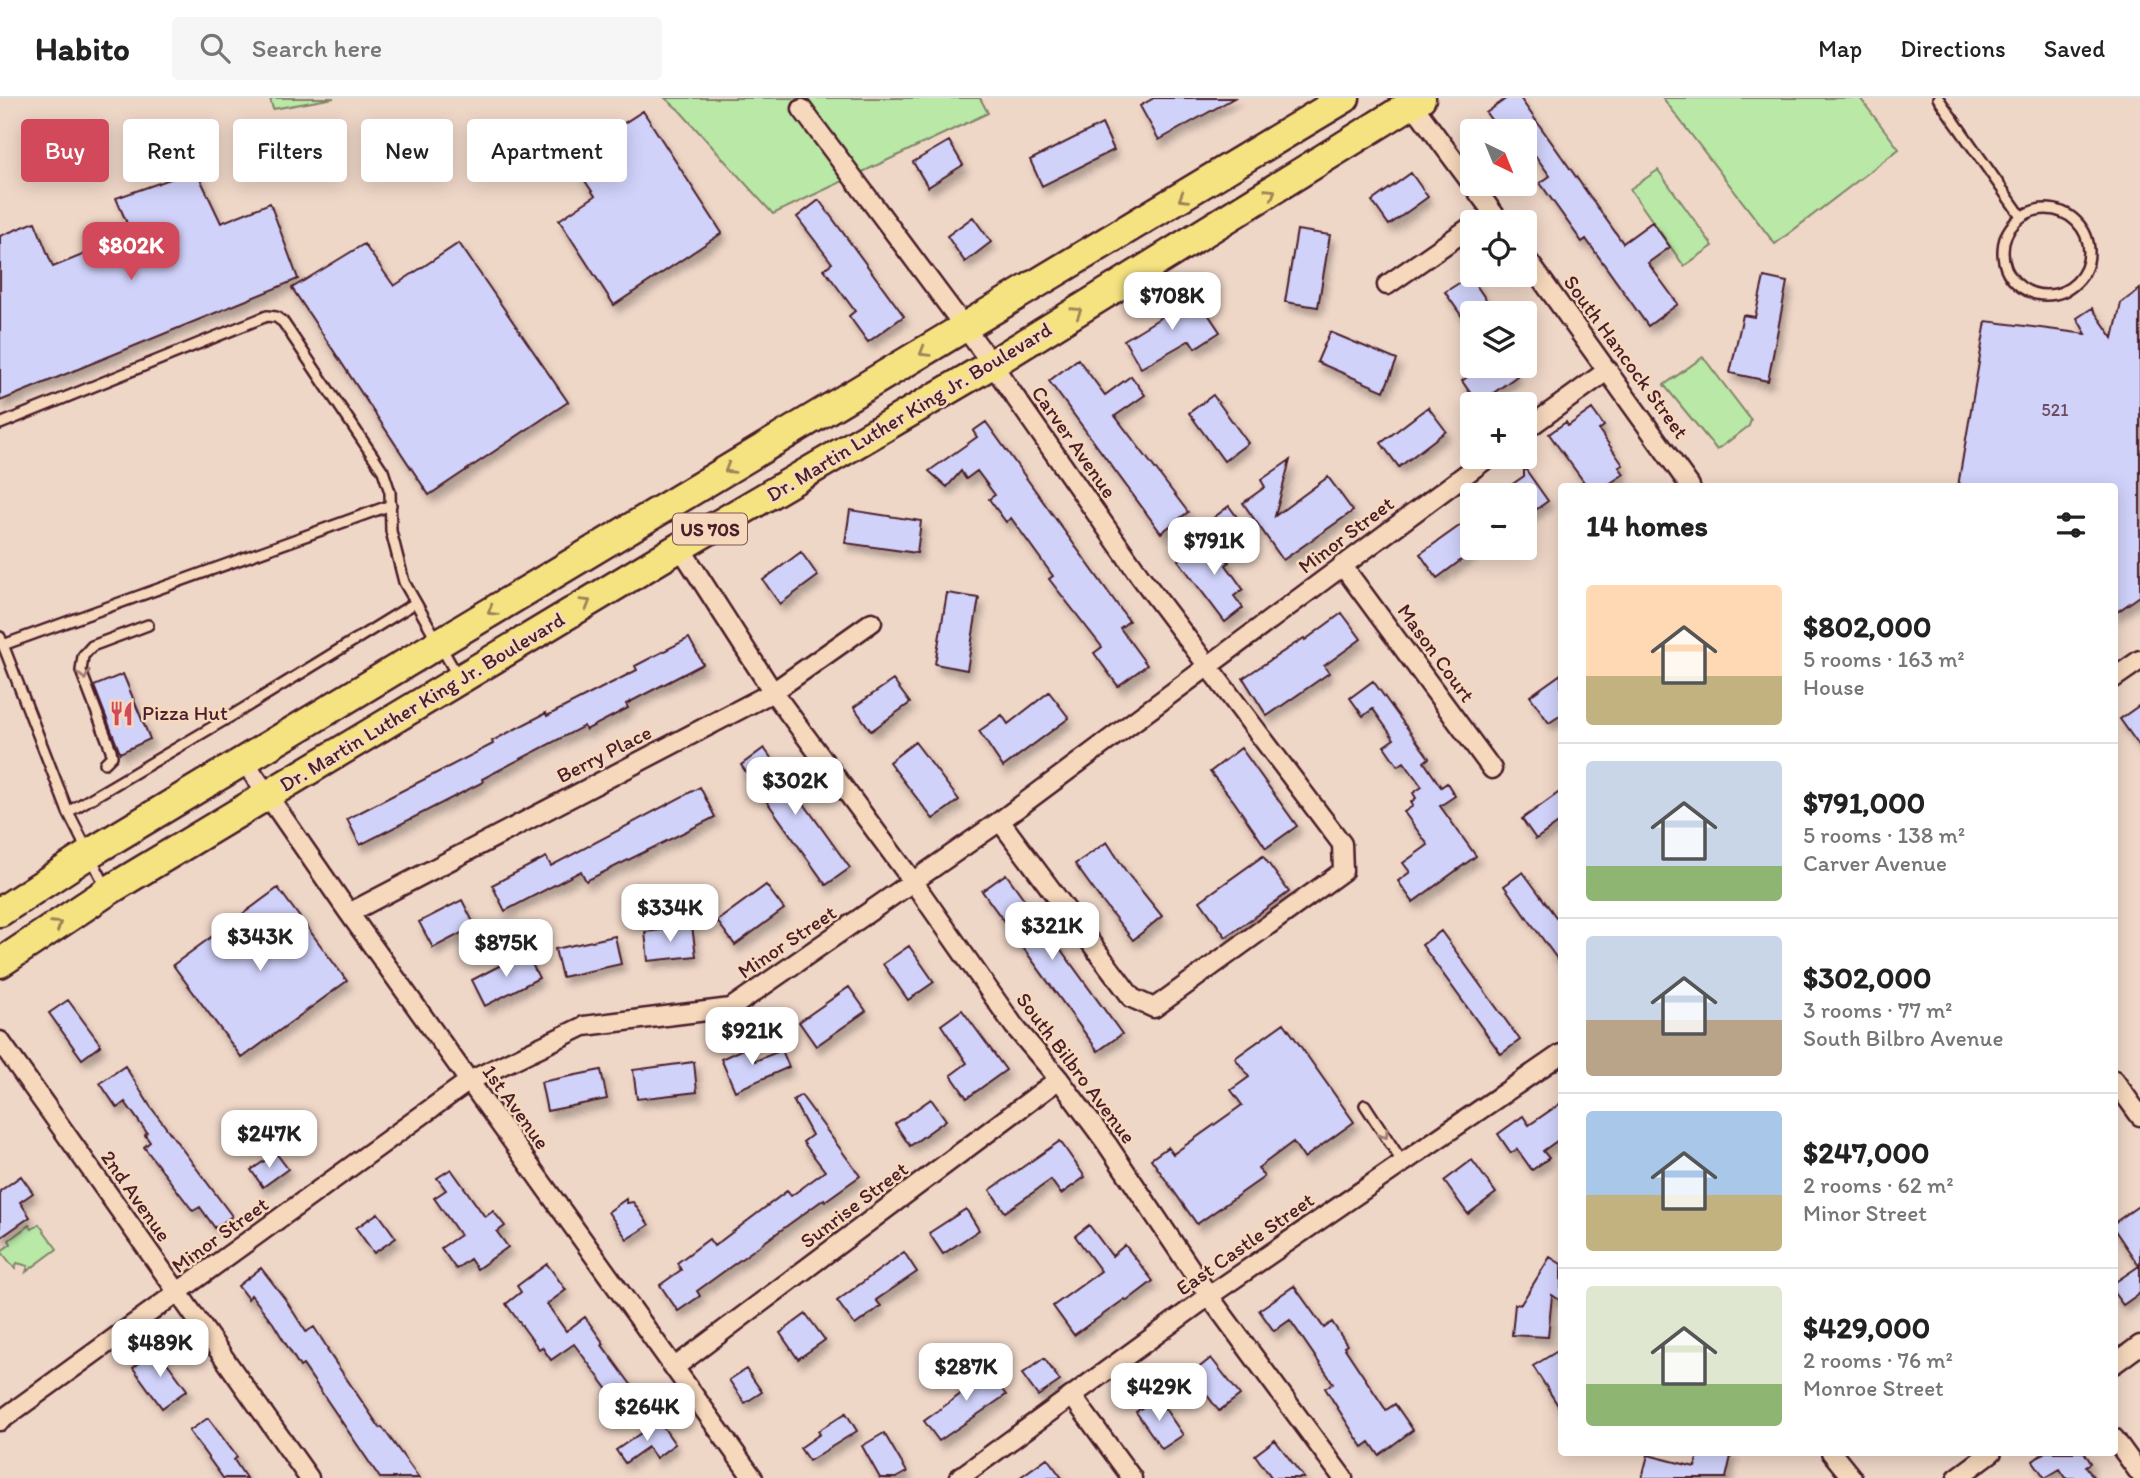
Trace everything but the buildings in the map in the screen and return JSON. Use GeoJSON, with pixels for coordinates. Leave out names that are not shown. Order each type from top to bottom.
{"type":"FeatureCollection","features":[{"type":"Feature","properties":{"kind":"main road","name":"Dr. Martin Luther King Jr. Boulevard"},"geometry":{"type":"LineString","coordinates":[[0,912],[88,854],[1345,98]]}},
{"type":"Feature","properties":{"kind":"main road","name":"Dr. Martin Luther King Jr. Boulevard"},"geometry":{"type":"LineString","coordinates":[[0,963],[108,891],[680,547],[992,364],[1414,100]]}},
{"type":"Feature","properties":{"kind":"street"},"geometry":{"type":"LineString","coordinates":[[1414,100],[1491,210]]}},
{"type":"Feature","properties":{"kind":"street","name":"Carver Avenue"},"geometry":{"type":"LineString","coordinates":[[802,108],[992,364],[1140,576],[1342,844],[1343,871],[1154,1008],[1132,998],[1000,821]]}},
{"type":"Feature","properties":{"kind":"street"},"geometry":{"type":"LineString","coordinates":[[1387,285],[1460,234]]}},
{"type":"Feature","properties":{"kind":"street","name":"South Hancock Street"},"geometry":{"type":"LineString","coordinates":[[1537,273],[1688,483]]}},
{"type":"Feature","properties":{"kind":"street"},"geometry":{"type":"LineString","coordinates":[[1537,422],[1608,370]]}},
{"type":"Feature","properties":{"kind":"street","name":"Minor Street"},"geometry":{"type":"LineString","coordinates":[[0,1421],[469,1081],[584,1026],[731,1009],[1000,821],[1473,469]]}},
{"type":"Feature","properties":{"kind":"street","name":"South Bilbro Avenue"},"geometry":{"type":"LineString","coordinates":[[680,547],[773,692],[914,883],[1018,1032],[1059,1079],[1107,1144],[1209,1296],[1343,1478]]}},
{"type":"Feature","properties":{"kind":"street","name":"Mason Court"},"geometry":{"type":"LineString","coordinates":[[1342,565],[1492,769]]}},
{"type":"Feature","properties":{"kind":"street","name":"Berry Place"},"geometry":{"type":"LineString","coordinates":[[349,913],[773,692],[872,622]]}},
{"type":"Feature","properties":{"kind":"street"},"geometry":{"type":"LineString","coordinates":[[2118,675],[2140,660]]}},
{"type":"Feature","properties":{"kind":"street","name":"1st Avenue"},"geometry":{"type":"LineString","coordinates":[[244,761],[349,913],[753,1478]]}},
{"type":"Feature","properties":{"kind":"street","name":"2nd Avenue"},"geometry":{"type":"LineString","coordinates":[[0,1041],[309,1478]]}},
{"type":"Feature","properties":{"kind":"street","name":"East Castle Street"},"geometry":{"type":"LineString","coordinates":[[959,1478],[1209,1296],[1558,1056]]}},
{"type":"Feature","properties":{"kind":"street","name":"Sunrise Street"},"geometry":{"type":"LineString","coordinates":[[675,1367],[1059,1079]]}},
{"type":"Feature","properties":{"kind":"street"},"geometry":{"type":"LineString","coordinates":[[2118,1086],[2140,1116]]}},
{"type":"Feature","properties":{"kind":"street"},"geometry":{"type":"LineString","coordinates":[[2118,1361],[2140,1345]]}},
{"type":"Feature","properties":{"kind":"street"},"geometry":{"type":"LineString","coordinates":[[1072,1396],[1132,1478]]}},
{"type":"Feature","properties":{"kind":"street"},"geometry":{"type":"LineString","coordinates":[[2118,1444],[2140,1474]]}},
{"type":"Feature","properties":{"kind":"street"},"geometry":{"type":"LineString","coordinates":[[1834,1456],[1852,1478]]}},
{"type":"Feature","properties":{"kind":"street"},"geometry":{"type":"LineString","coordinates":[[1957,1478],[1987,1456]]}},
{"type":"Feature","properties":{"kind":"lane"},"geometry":{"type":"LineString","coordinates":[[1937,99],[2021,216]]}},
{"type":"Feature","properties":{"kind":"lane"},"geometry":{"type":"LineString","coordinates":[[2050,209],[2064,212],[2077,220],[2090,247],[2089,261],[2083,275],[2073,286],[2047,296],[2033,294],[2021,288],[2011,277],[2003,252],[2005,238],[2021,216],[2035,210],[2050,209]]}},
{"type":"Feature","properties":{"kind":"lane"},"geometry":{"type":"LineString","coordinates":[[0,424],[267,316],[284,321],[383,471],[390,492],[391,531],[404,582],[460,679]]}},
{"type":"Feature","properties":{"kind":"lane"},"geometry":{"type":"LineString","coordinates":[[108,891],[68,812],[2,641],[390,505]]}},
{"type":"Feature","properties":{"kind":"lane"},"geometry":{"type":"LineString","coordinates":[[68,812],[415,603]]}},
{"type":"Feature","properties":{"kind":"lane"},"geometry":{"type":"LineString","coordinates":[[105,763],[112,756],[111,750],[81,671],[83,656],[92,646],[148,625]]}},
{"type":"Feature","properties":{"kind":"lane"},"geometry":{"type":"LineString","coordinates":[[1366,1105],[1403,1163]]}},
{"type":"Feature","properties":{"kind":"green space"},"geometry":{"type":"Polygon","coordinates":[[[270,98],[334,98],[273,109],[270,98]]]}},
{"type":"Feature","properties":{"kind":"green space"},"geometry":{"type":"Polygon","coordinates":[[[665,98],[980,98],[988,113],[773,214],[665,98]]]}},
{"type":"Feature","properties":{"kind":"green space"},"geometry":{"type":"Polygon","coordinates":[[[1663,98],[1860,98],[1899,149],[1775,244],[1663,98]]]}},
{"type":"Feature","properties":{"kind":"green space"},"geometry":{"type":"Polygon","coordinates":[[[1658,170],[1713,246],[1684,266],[1630,189],[1658,170]]]}},
{"type":"Feature","properties":{"kind":"green space"},"geometry":{"type":"Polygon","coordinates":[[[1703,357],[1751,420],[1749,426],[1717,450],[1664,385],[1703,357]]]}},
{"type":"Feature","properties":{"kind":"green space"},"geometry":{"type":"Polygon","coordinates":[[[39,1224],[57,1249],[26,1272],[28,1266],[17,1263],[15,1269],[1,1251],[11,1244],[9,1240],[29,1225],[32,1229],[39,1224]]]}},
{"type":"Feature","properties":{"kind":"place","name":"Pizza Hut"},"geometry":{"type":"Point","coordinates":[122,713]}}]}
